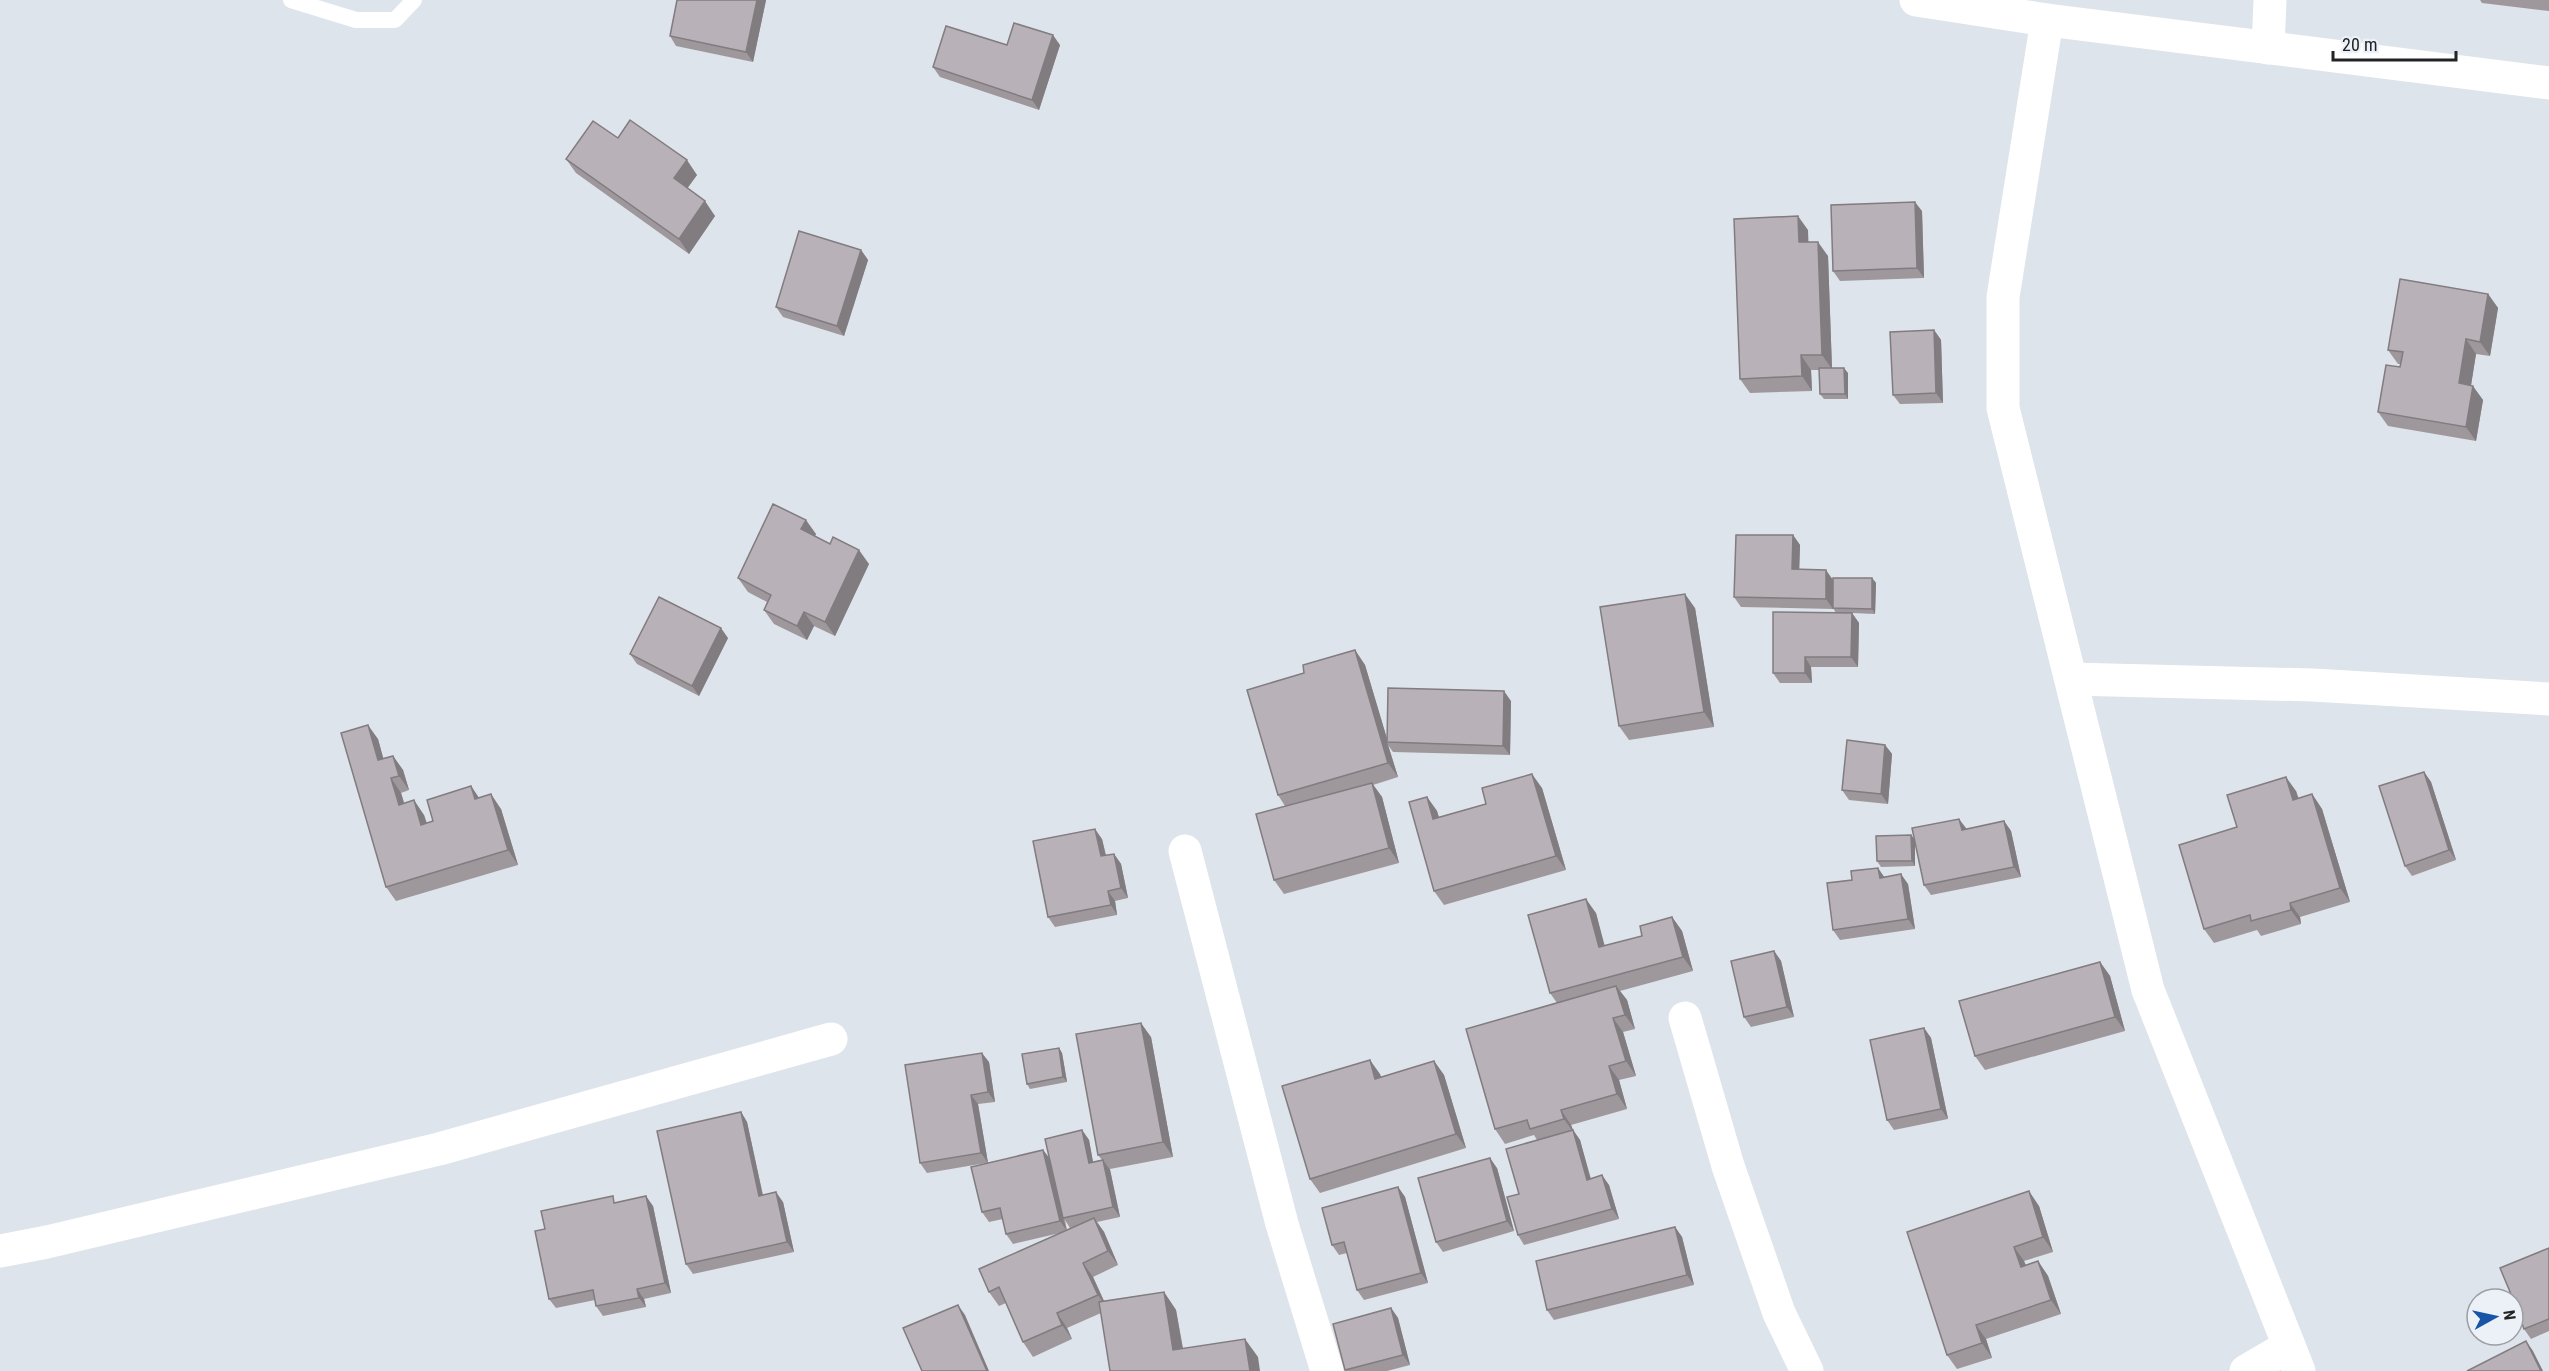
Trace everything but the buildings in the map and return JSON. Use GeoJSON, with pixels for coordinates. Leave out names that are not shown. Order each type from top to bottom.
{"type":"FeatureCollection","features":[{"type":"Feature","properties":{"kind":"street"},"geometry":{"type":"LineString","coordinates":[[1916,0],[2047,20],[2549,82]]}},
{"type":"Feature","properties":{"kind":"street"},"geometry":{"type":"LineString","coordinates":[[2268,48],[2270,0]]}},
{"type":"Feature","properties":{"kind":"street"},"geometry":{"type":"LineString","coordinates":[[2047,20],[2003,297],[2003,408],[2148,990],[2294,1358],[2246,1371]]}},
{"type":"Feature","properties":{"kind":"street"},"geometry":{"type":"LineString","coordinates":[[2071,679],[2313,685],[2549,699]]}},
{"type":"Feature","properties":{"kind":"street"},"geometry":{"type":"LineString","coordinates":[[1185,851],[1282,1224],[1327,1371]]}},
{"type":"Feature","properties":{"kind":"street"},"geometry":{"type":"LineString","coordinates":[[1685,1018],[1728,1166],[1779,1313],[1807,1371]]}},
{"type":"Feature","properties":{"kind":"street"},"geometry":{"type":"LineString","coordinates":[[0,1251],[58,1240],[439,1149],[831,1039]]}},
{"type":"Feature","properties":{"kind":"lane"},"geometry":{"type":"LineString","coordinates":[[291,0],[356,20],[394,20],[414,0]]}}]}
